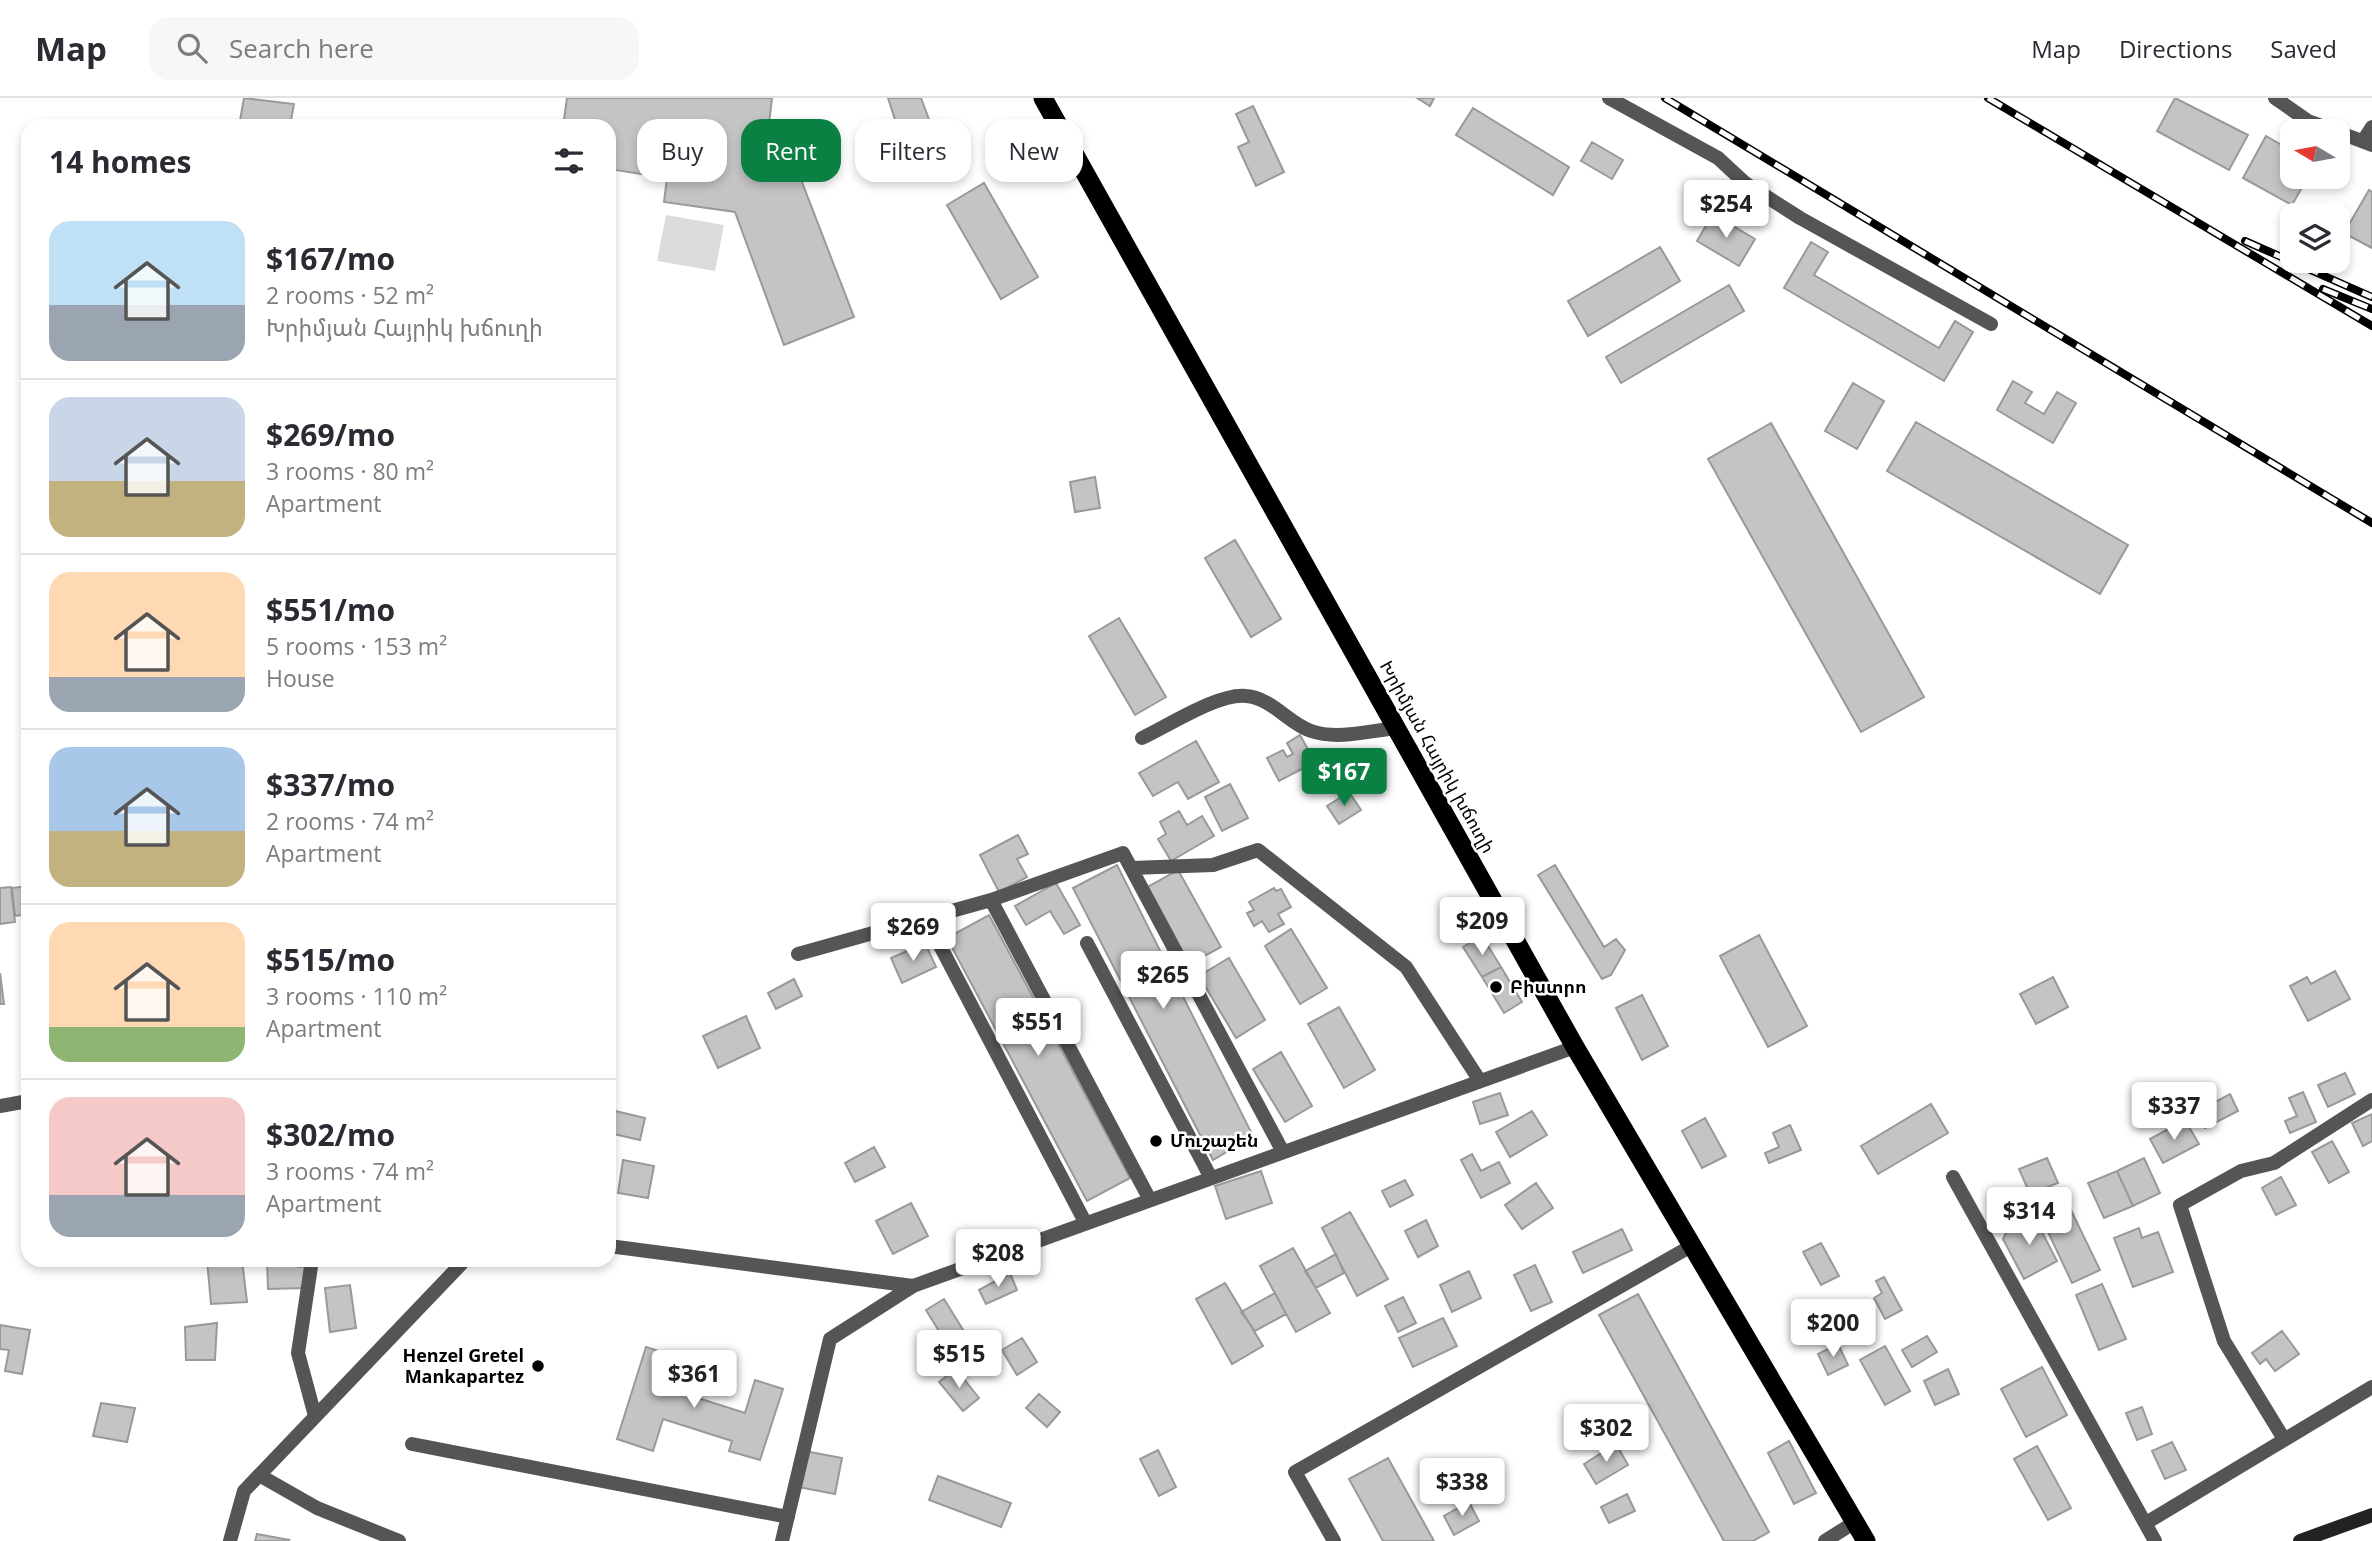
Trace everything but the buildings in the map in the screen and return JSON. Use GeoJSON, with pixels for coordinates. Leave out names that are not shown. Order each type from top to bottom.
{"type":"FeatureCollection","features":[{"type":"Feature","properties":{"kind":"highway","name":"Խրիմյան Հայրիկ խճուղի"},"geometry":{"type":"LineString","coordinates":[[1043,98],[1575,1047],[1866,1541]]}},
{"type":"Feature","properties":{"kind":"main road"},"geometry":{"type":"LineString","coordinates":[[2300,1541],[2372,1515]]}},
{"type":"Feature","properties":{"kind":"street"},"geometry":{"type":"LineString","coordinates":[[1609,98],[1717,158],[1745,183],[1800,218],[1991,324]]}},
{"type":"Feature","properties":{"kind":"street"},"geometry":{"type":"LineString","coordinates":[[2275,98],[2305,119]]}},
{"type":"Feature","properties":{"kind":"street"},"geometry":{"type":"LineString","coordinates":[[2350,137],[2368,143],[2372,128]]}},
{"type":"Feature","properties":{"kind":"street"},"geometry":{"type":"LineString","coordinates":[[1142,738],[1217,702],[1245,695],[1265,702],[1310,731],[1331,735],[1396,728]]}},
{"type":"Feature","properties":{"kind":"street"},"geometry":{"type":"LineString","coordinates":[[1132,868],[1213,866],[1258,850],[1406,967],[1480,1081]]}},
{"type":"Feature","properties":{"kind":"street"},"geometry":{"type":"LineString","coordinates":[[798,954],[990,900],[1123,853],[1283,1152]]}},
{"type":"Feature","properties":{"kind":"street"},"geometry":{"type":"LineString","coordinates":[[990,900],[1150,1200]]}},
{"type":"Feature","properties":{"kind":"street"},"geometry":{"type":"LineString","coordinates":[[925,917],[1085,1222]]}},
{"type":"Feature","properties":{"kind":"street"},"geometry":{"type":"LineString","coordinates":[[1087,943],[1211,1178]]}},
{"type":"Feature","properties":{"kind":"street"},"geometry":{"type":"LineString","coordinates":[[782,1541],[830,1339],[913,1286],[1575,1047]]}},
{"type":"Feature","properties":{"kind":"street"},"geometry":{"type":"LineString","coordinates":[[2284,1439],[2224,1341],[2180,1205],[2242,1171],[2274,1163],[2372,1100]]}},
{"type":"Feature","properties":{"kind":"street"},"geometry":{"type":"LineString","coordinates":[[0,1106],[21,1102]]}},
{"type":"Feature","properties":{"kind":"street"},"geometry":{"type":"LineString","coordinates":[[1953,1177],[2155,1541]]}},
{"type":"Feature","properties":{"kind":"street"},"geometry":{"type":"LineString","coordinates":[[1334,1541],[1294,1472],[1693,1245]]}},
{"type":"Feature","properties":{"kind":"street"},"geometry":{"type":"LineString","coordinates":[[616,1247],[913,1286]]}},
{"type":"Feature","properties":{"kind":"street"},"geometry":{"type":"LineString","coordinates":[[311,1267],[298,1353],[315,1416]]}},
{"type":"Feature","properties":{"kind":"street"},"geometry":{"type":"LineString","coordinates":[[230,1541],[244,1491],[458,1267]]}},
{"type":"Feature","properties":{"kind":"street"},"geometry":{"type":"LineString","coordinates":[[2146,1523],[2372,1387]]}},
{"type":"Feature","properties":{"kind":"street"},"geometry":{"type":"LineString","coordinates":[[412,1444],[788,1517]]}},
{"type":"Feature","properties":{"kind":"street"},"geometry":{"type":"LineString","coordinates":[[259,1475],[317,1508],[399,1541]]}},
{"type":"Feature","properties":{"kind":"street"},"geometry":{"type":"LineString","coordinates":[[1825,1541],[1855,1522]]}},
{"type":"Feature","properties":{"kind":"shaded area"},"geometry":{"type":"Polygon","coordinates":[[[666,215],[724,225],[715,271],[657,261],[666,215]]]}},
{"type":"Feature","properties":{"kind":"railway"},"geometry":{"type":"LineString","coordinates":[[1665,98],[2372,523]]}},
{"type":"Feature","properties":{"kind":"railway"},"geometry":{"type":"LineString","coordinates":[[1988,98],[2372,326]]}},
{"type":"Feature","properties":{"kind":"railway"},"geometry":{"type":"LineString","coordinates":[[2245,241],[2372,297]]}},
{"type":"Feature","properties":{"kind":"railway"},"geometry":{"type":"LineString","coordinates":[[2323,289],[2372,309]]}},
{"type":"Feature","properties":{"kind":"place","name":"Բիստրո"},"geometry":{"type":"Point","coordinates":[1496,987]}},
{"type":"Feature","properties":{"kind":"place","name":"Մուշաշեն"},"geometry":{"type":"Point","coordinates":[1156,1141]}},
{"type":"Feature","properties":{"kind":"place","name":"Henzel Gretel Mankapartez"},"geometry":{"type":"Point","coordinates":[538,1366]}}]}
